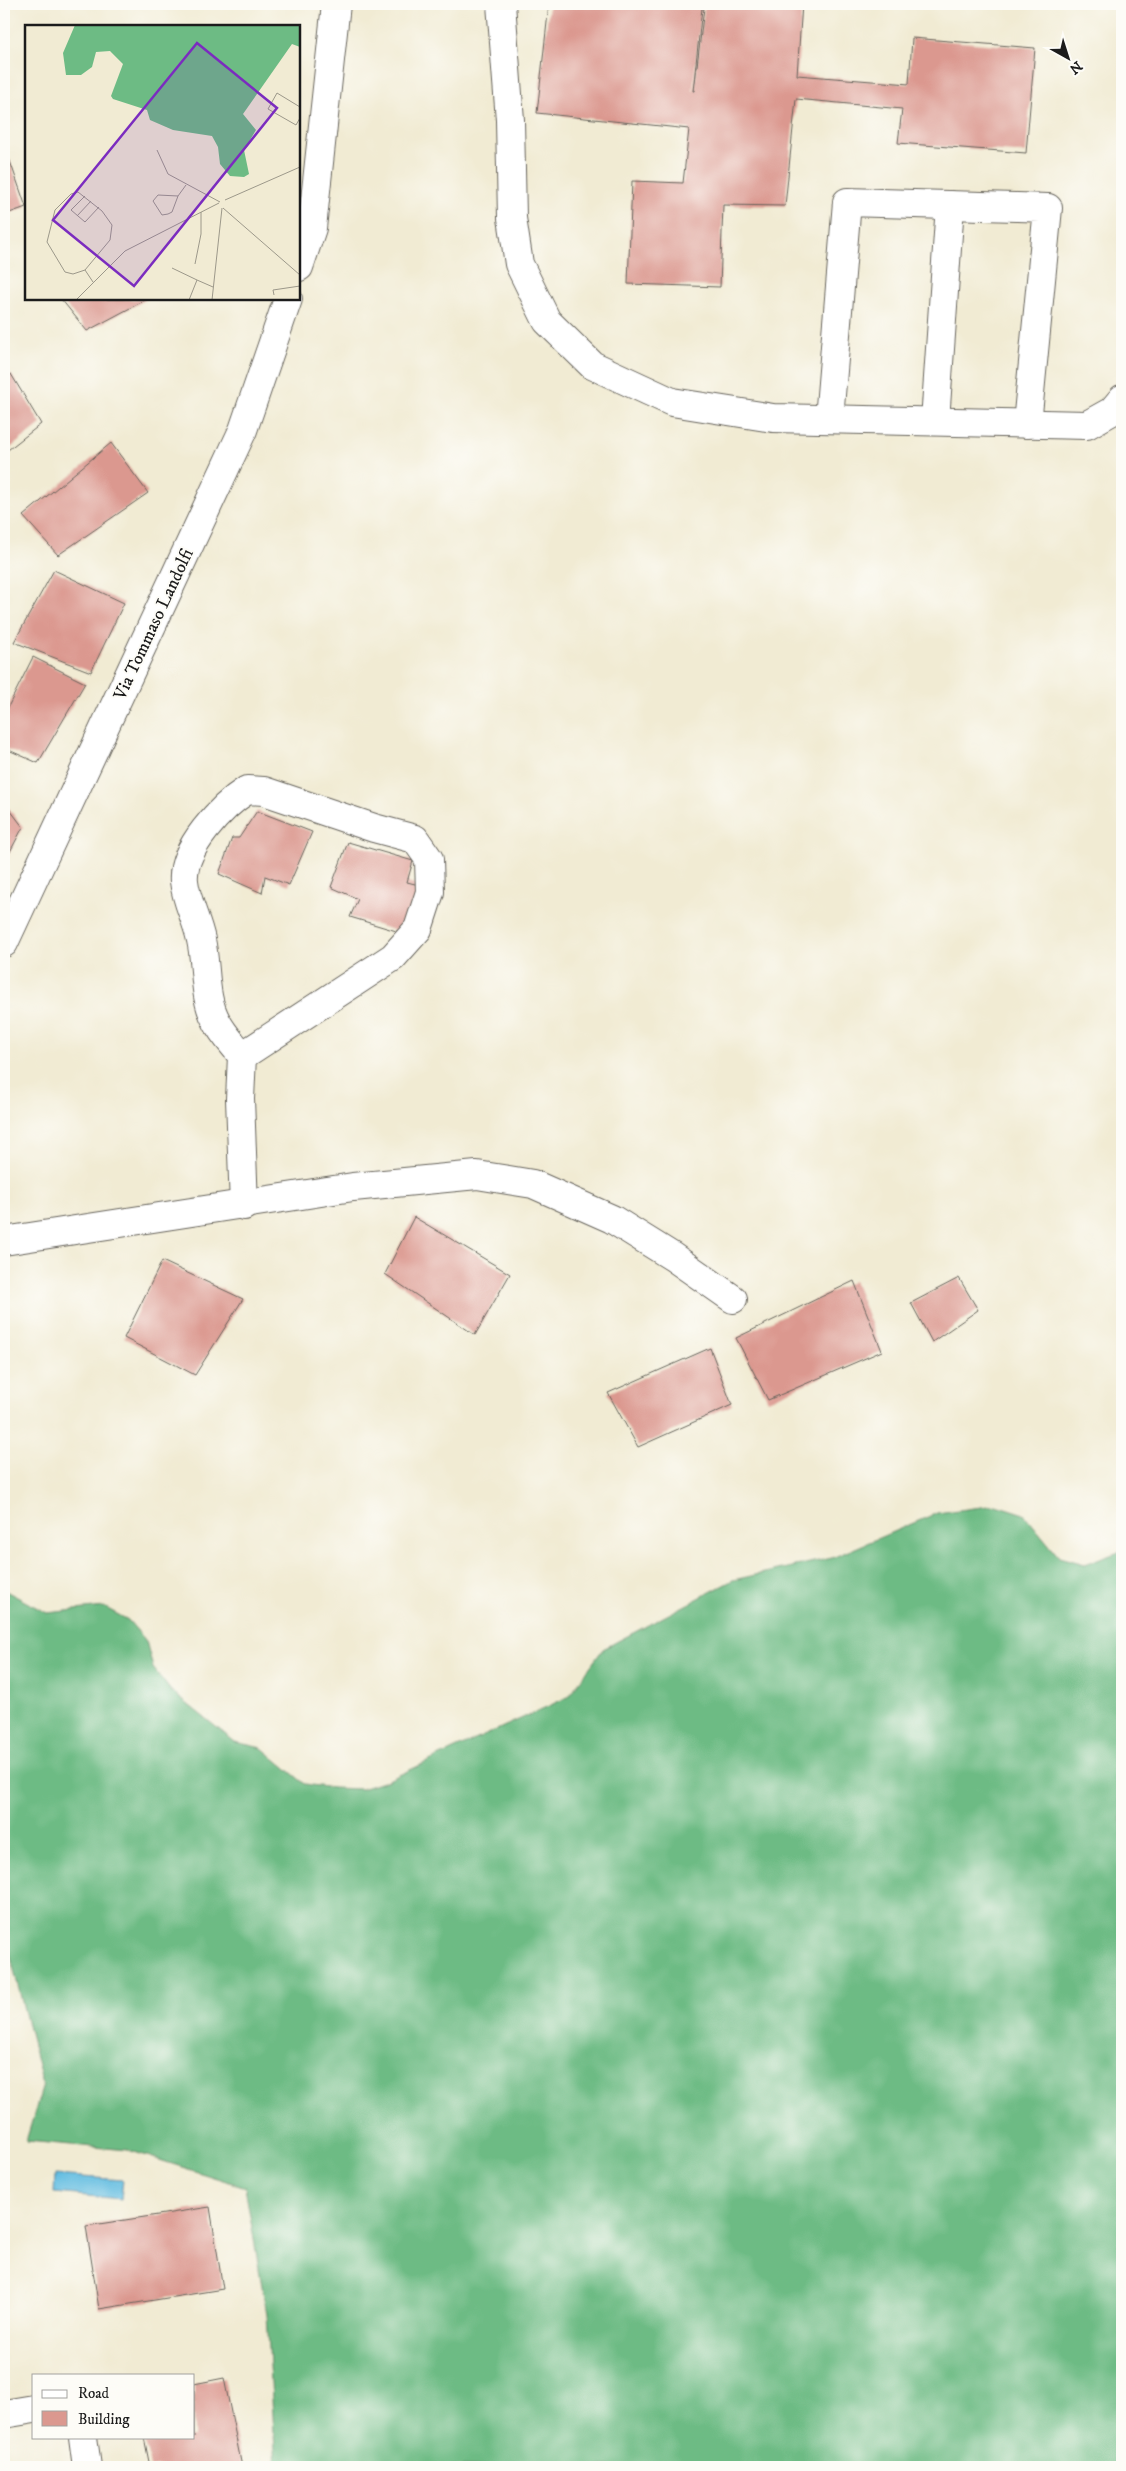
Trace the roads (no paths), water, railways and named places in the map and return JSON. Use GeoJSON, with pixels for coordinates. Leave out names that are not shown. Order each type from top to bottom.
{"type":"FeatureCollection","features":[{"type":"Feature","properties":{"kind":"street"},"geometry":{"type":"LineString","coordinates":[[300,264],[312,228],[336,4]]}},
{"type":"Feature","properties":{"kind":"street"},"geometry":{"type":"LineString","coordinates":[[502,4],[510,120],[512,218],[519,264],[547,321],[592,365],[672,402],[773,418],[1087,425],[1112,411],[1122,399]]}},
{"type":"Feature","properties":{"kind":"street"},"geometry":{"type":"LineString","coordinates":[[828,419],[847,202],[1048,208],[1027,424]]}},
{"type":"Feature","properties":{"kind":"street"},"geometry":{"type":"LineString","coordinates":[[935,421],[950,205]]}},
{"type":"Feature","properties":{"kind":"street","name":"Via Tommaso Landolfi"},"geometry":{"type":"LineString","coordinates":[[4,943],[243,430],[288,300]]}},
{"type":"Feature","properties":{"kind":"street"},"geometry":{"type":"LineString","coordinates":[[242,1056],[393,956],[418,929],[430,892],[430,859],[415,839],[374,828],[264,791],[247,790],[223,810],[203,833],[188,856],[184,880],[201,940],[206,986],[216,1022],[242,1056],[240,1099],[244,1206]]}},
{"type":"Feature","properties":{"kind":"street"},"geometry":{"type":"LineString","coordinates":[[4,1241],[244,1206],[353,1187],[477,1175],[533,1184],[612,1219],[673,1257],[733,1299]]}},
{"type":"Feature","properties":{"kind":"street"},"geometry":{"type":"LineString","coordinates":[[4,2414],[32,2409]]}},
{"type":"Feature","properties":{"kind":"street"},"geometry":{"type":"LineString","coordinates":[[83,2438],[87,2467]]}},
{"type":"Feature","properties":{"kind":"water"},"geometry":{"type":"Polygon","coordinates":[[[55,2175],[123,2180],[121,2199],[54,2193],[55,2175]]]}}]}
